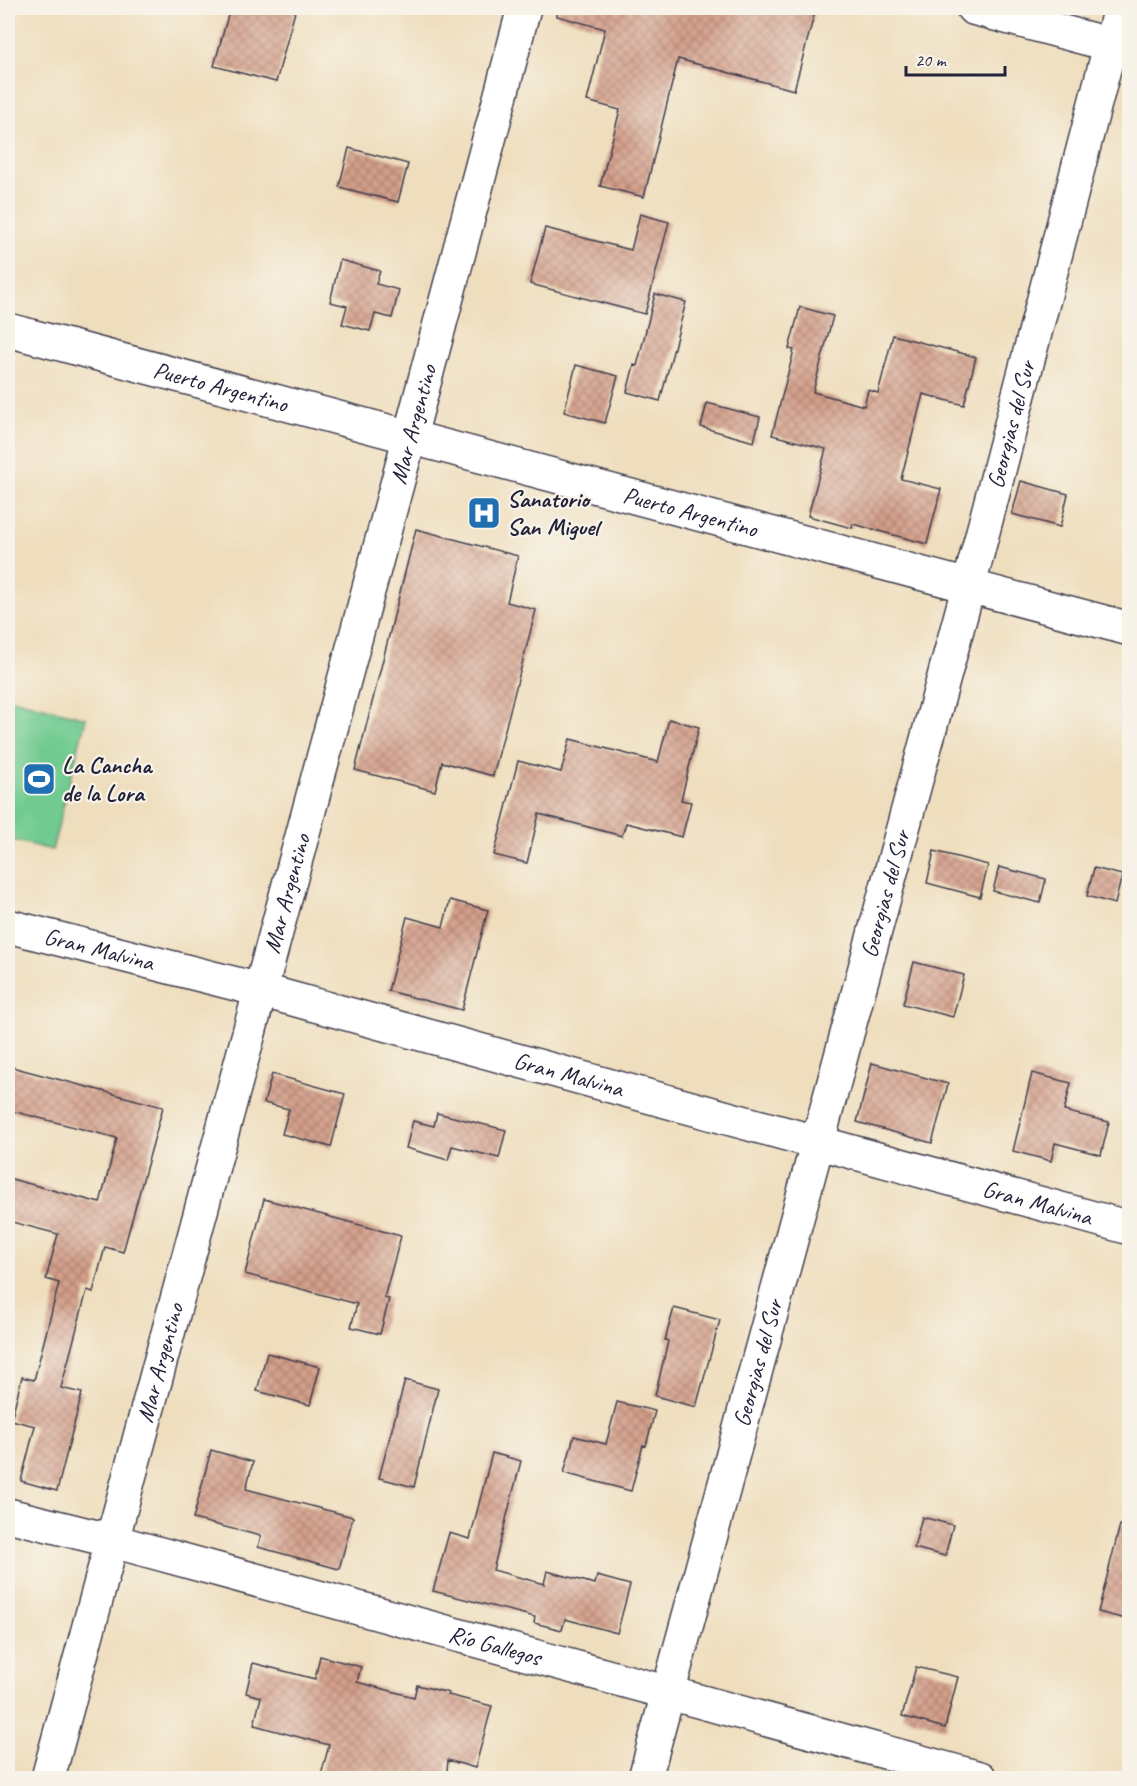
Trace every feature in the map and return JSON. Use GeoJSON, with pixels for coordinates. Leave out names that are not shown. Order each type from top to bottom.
{"type":"FeatureCollection","features":[{"type":"Feature","properties":{"kind":"street","name":"Mar Argentino"},"geometry":{"type":"LineString","coordinates":[[48,1779],[524,8]]}},
{"type":"Feature","properties":{"kind":"street"},"geometry":{"type":"LineString","coordinates":[[972,8],[1120,48]]}},
{"type":"Feature","properties":{"kind":"street","name":"Georgias del Sur"},"geometry":{"type":"LineString","coordinates":[[645,1779],[816,1142],[1120,48],[1120,8]]}},
{"type":"Feature","properties":{"kind":"street","name":"Puerto Argentino"},"geometry":{"type":"LineString","coordinates":[[8,330],[1130,629]]}},
{"type":"Feature","properties":{"kind":"street","name":"Gran Malvina"},"geometry":{"type":"LineString","coordinates":[[8,926],[260,990],[1130,1228]]}},
{"type":"Feature","properties":{"kind":"street","name":"Río Gallegos"},"geometry":{"type":"LineString","coordinates":[[8,1515],[113,1541],[980,1779]]}},
{"type":"Feature","properties":{"kind":"green space","name":"La Cancha de la Lora"},"geometry":{"type":"Polygon","coordinates":[[[8,698],[86,718],[52,850],[8,839],[8,698]]]}},
{"type":"Feature","properties":{"kind":"building"},"geometry":{"type":"Polygon","coordinates":[[[230,8],[296,8],[276,82],[214,66],[230,8]]]}},
{"type":"Feature","properties":{"kind":"building"},"geometry":{"type":"Polygon","coordinates":[[[558,8],[816,8],[794,90],[678,59],[644,197],[600,186],[620,110],[587,101],[605,29],[557,16],[558,8]]]}},
{"type":"Feature","properties":{"kind":"building"},"geometry":{"type":"Polygon","coordinates":[[[349,148],[408,164],[398,202],[339,187],[349,148]]]}},
{"type":"Feature","properties":{"kind":"building"},"geometry":{"type":"Polygon","coordinates":[[[640,214],[669,222],[645,314],[530,284],[545,228],[631,250],[640,214]]]}},
{"type":"Feature","properties":{"kind":"building"},"geometry":{"type":"Polygon","coordinates":[[[340,260],[380,271],[376,284],[399,290],[392,318],[375,314],[370,331],[342,324],[347,306],[330,302],[340,260]]]}},
{"type":"Feature","properties":{"kind":"building"},"geometry":{"type":"Polygon","coordinates":[[[655,294],[686,302],[660,401],[627,392],[634,365],[637,366],[655,294]]]}},
{"type":"Feature","properties":{"kind":"building"},"geometry":{"type":"Polygon","coordinates":[[[800,307],[833,316],[813,392],[864,406],[868,390],[878,393],[893,335],[976,357],[964,405],[923,394],[901,479],[941,489],[927,544],[853,524],[852,528],[808,516],[826,449],[772,435],[794,350],[789,349],[800,307]]]}},
{"type":"Feature","properties":{"kind":"building"},"geometry":{"type":"Polygon","coordinates":[[[576,365],[618,376],[605,423],[564,412],[576,365]]]}},
{"type":"Feature","properties":{"kind":"building"},"geometry":{"type":"Polygon","coordinates":[[[707,403],[760,417],[754,442],[701,427],[707,403]]]}},
{"type":"Feature","properties":{"kind":"building"},"geometry":{"type":"Polygon","coordinates":[[[1021,481],[1068,494],[1060,527],[1012,514],[1021,481]]]}},
{"type":"Feature","properties":{"kind":"building"},"geometry":{"type":"Polygon","coordinates":[[[416,529],[518,556],[507,602],[536,610],[493,776],[442,762],[435,791],[355,770],[416,529]]]}},
{"type":"Feature","properties":{"kind":"building"},"geometry":{"type":"Polygon","coordinates":[[[669,719],[699,727],[681,800],[691,802],[682,837],[626,823],[622,836],[539,814],[527,863],[494,855],[518,761],[561,772],[570,739],[658,762],[669,719]]]}},
{"type":"Feature","properties":{"kind":"building"},"geometry":{"type":"Polygon","coordinates":[[[934,851],[988,865],[980,897],[927,883],[934,851]]]}},
{"type":"Feature","properties":{"kind":"building"},"geometry":{"type":"Polygon","coordinates":[[[999,867],[1046,879],[1040,903],[993,891],[999,867]]]}},
{"type":"Feature","properties":{"kind":"building"},"geometry":{"type":"Polygon","coordinates":[[[1094,868],[1122,875],[1115,904],[1087,896],[1094,868]]]}},
{"type":"Feature","properties":{"kind":"building"},"geometry":{"type":"Polygon","coordinates":[[[450,900],[488,910],[462,1010],[388,991],[407,917],[443,927],[450,900]]]}},
{"type":"Feature","properties":{"kind":"building"},"geometry":{"type":"Polygon","coordinates":[[[914,962],[964,975],[953,1017],[903,1004],[914,962]]]}},
{"type":"Feature","properties":{"kind":"building"},"geometry":{"type":"Polygon","coordinates":[[[872,1063],[948,1084],[932,1143],[857,1122],[872,1063]]]}},
{"type":"Feature","properties":{"kind":"building"},"geometry":{"type":"Polygon","coordinates":[[[8,1066],[163,1107],[123,1252],[105,1247],[93,1292],[87,1290],[61,1388],[82,1393],[57,1491],[21,1481],[35,1426],[11,1420],[22,1377],[34,1380],[59,1283],[46,1279],[58,1234],[8,1221],[8,1178],[100,1203],[117,1138],[8,1110],[8,1066]]]}},
{"type":"Feature","properties":{"kind":"building"},"geometry":{"type":"Polygon","coordinates":[[[1032,1073],[1071,1083],[1064,1111],[1109,1122],[1101,1155],[1055,1143],[1051,1161],[1013,1151],[1032,1073]]]}},
{"type":"Feature","properties":{"kind":"building"},"geometry":{"type":"Polygon","coordinates":[[[272,1074],[345,1094],[331,1147],[282,1134],[289,1109],[264,1103],[272,1074]]]}},
{"type":"Feature","properties":{"kind":"building"},"geometry":{"type":"Polygon","coordinates":[[[437,1113],[506,1130],[499,1158],[452,1146],[448,1160],[406,1148],[413,1121],[434,1126],[437,1113]]]}},
{"type":"Feature","properties":{"kind":"building"},"geometry":{"type":"Polygon","coordinates":[[[264,1199],[401,1236],[384,1298],[389,1299],[380,1334],[351,1327],[357,1304],[245,1274],[264,1199]]]}},
{"type":"Feature","properties":{"kind":"building"},"geometry":{"type":"Polygon","coordinates":[[[674,1308],[720,1320],[696,1407],[655,1396],[668,1341],[665,1340],[674,1308]]]}},
{"type":"Feature","properties":{"kind":"building"},"geometry":{"type":"Polygon","coordinates":[[[267,1353],[320,1367],[310,1405],[257,1391],[267,1353]]]}},
{"type":"Feature","properties":{"kind":"building"},"geometry":{"type":"Polygon","coordinates":[[[405,1380],[438,1389],[414,1487],[379,1478],[405,1380]]]}},
{"type":"Feature","properties":{"kind":"building"},"geometry":{"type":"Polygon","coordinates":[[[617,1402],[655,1411],[631,1491],[564,1473],[574,1436],[606,1444],[617,1402]]]}},
{"type":"Feature","properties":{"kind":"building"},"geometry":{"type":"Polygon","coordinates":[[[211,1450],[253,1462],[246,1489],[353,1517],[339,1569],[258,1547],[261,1536],[193,1519],[211,1450]]]}},
{"type":"Feature","properties":{"kind":"building"},"geometry":{"type":"Polygon","coordinates":[[[492,1453],[521,1461],[493,1570],[544,1584],[547,1571],[595,1584],[597,1576],[630,1585],[617,1633],[565,1619],[562,1630],[534,1623],[535,1617],[433,1591],[449,1533],[470,1539],[492,1453]]]}},
{"type":"Feature","properties":{"kind":"building"},"geometry":{"type":"Polygon","coordinates":[[[922,1517],[953,1525],[945,1556],[914,1548],[922,1517]]]}},
{"type":"Feature","properties":{"kind":"building"},"geometry":{"type":"Polygon","coordinates":[[[1120,1525],[1130,1526],[1130,1620],[1098,1612],[1120,1525]]]}},
{"type":"Feature","properties":{"kind":"building"},"geometry":{"type":"Polygon","coordinates":[[[320,1656],[361,1667],[357,1682],[414,1697],[417,1685],[492,1706],[475,1768],[448,1760],[446,1779],[320,1779],[329,1745],[254,1725],[261,1697],[246,1693],[253,1663],[315,1679],[320,1656]]]}},
{"type":"Feature","properties":{"kind":"building"},"geometry":{"type":"Polygon","coordinates":[[[916,1667],[958,1677],[945,1728],[902,1716],[916,1667]]]}},
{"type":"Feature","properties":{"kind":"place","name":"Sanatorio San Miguel"},"geometry":{"type":"Point","coordinates":[484,513]}},
{"type":"Feature","properties":{"kind":"place","name":"La Cancha de la Lora"},"geometry":{"type":"Point","coordinates":[39,779]}}]}
